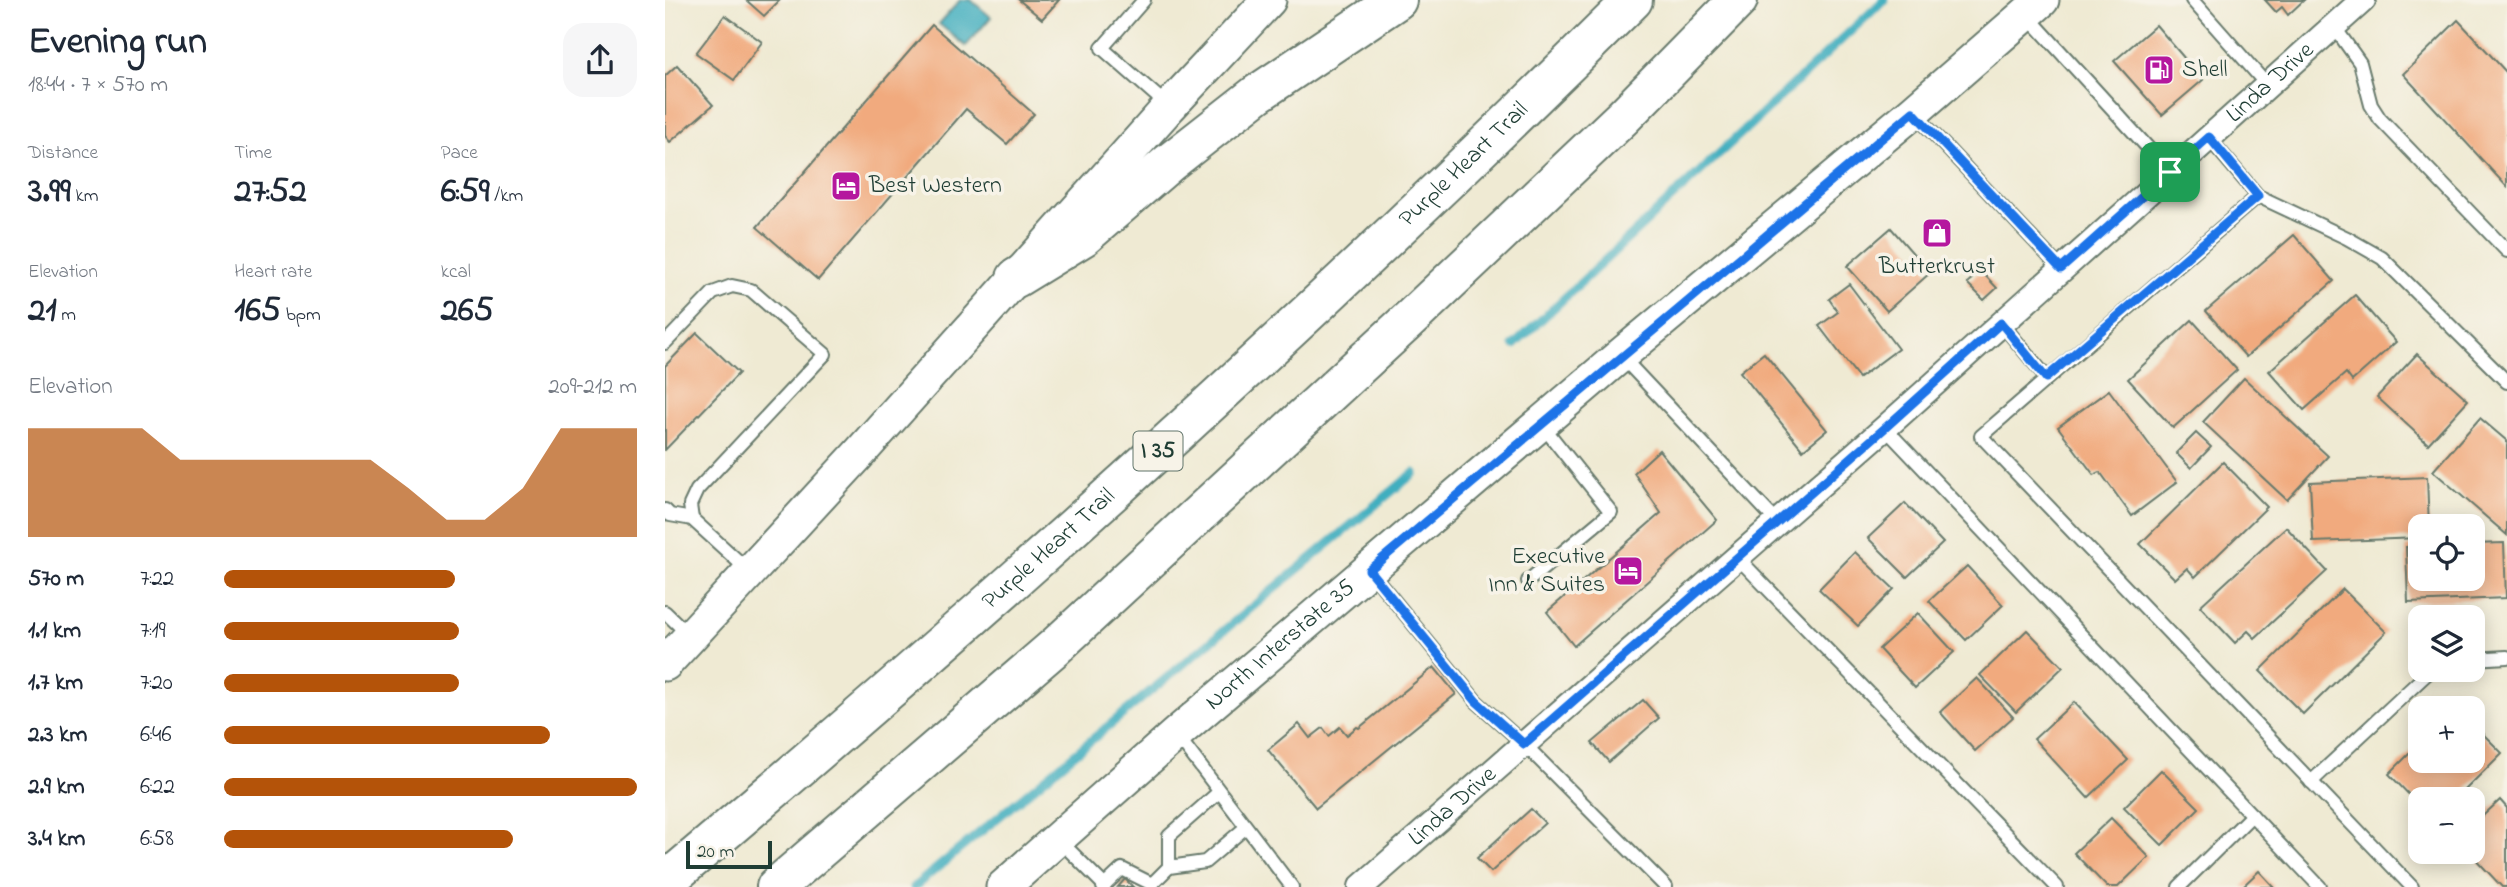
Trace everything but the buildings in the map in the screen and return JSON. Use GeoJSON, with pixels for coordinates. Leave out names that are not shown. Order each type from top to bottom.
{"type":"FeatureCollection","features":[{"type":"Feature","properties":{"kind":"highway"},"geometry":{"type":"LineString","coordinates":[[1016,278],[1083,237],[1169,163],[1257,94],[1397,0]]}},
{"type":"Feature","properties":{"kind":"highway","name":"Purple Heart Trail"},"geometry":{"type":"LineString","coordinates":[[665,882],[950,637],[1239,377],[1633,0]]}},
{"type":"Feature","properties":{"kind":"highway"},"geometry":{"type":"LineString","coordinates":[[776,887],[1055,647],[1411,318],[1623,117],[1738,0]]}},
{"type":"Feature","properties":{"kind":"highway"},"geometry":{"type":"LineString","coordinates":[[809,887],[834,837]]}},
{"type":"Feature","properties":{"kind":"main road"},"geometry":{"type":"LineString","coordinates":[[665,664],[1269,0]]}},
{"type":"Feature","properties":{"kind":"main road","name":"North Interstate 35"},"geometry":{"type":"LineString","coordinates":[[1003,887],[1176,734],[2034,7]]}},
{"type":"Feature","properties":{"kind":"street","name":"Linda Drive"},"geometry":{"type":"LineString","coordinates":[[1361,887],[1885,428],[2363,0]]}},
{"type":"Feature","properties":{"kind":"lane"},"geometry":{"type":"LineString","coordinates":[[1144,0],[1102,48],[1169,107]]}},
{"type":"Feature","properties":{"kind":"lane"},"geometry":{"type":"LineString","coordinates":[[2192,0],[2267,85]]}},
{"type":"Feature","properties":{"kind":"lane"},"geometry":{"type":"LineString","coordinates":[[2034,7],[2170,172]]}},
{"type":"Feature","properties":{"kind":"lane"},"geometry":{"type":"LineString","coordinates":[[2333,26],[2360,63],[2371,105],[2380,119],[2507,251]]}},
{"type":"Feature","properties":{"kind":"lane"},"geometry":{"type":"LineString","coordinates":[[1913,112],[2061,269]]}},
{"type":"Feature","properties":{"kind":"lane"},"geometry":{"type":"LineString","coordinates":[[2209,137],[2258,196],[2347,238],[2382,258],[2507,382]]}},
{"type":"Feature","properties":{"kind":"lane"},"geometry":{"type":"LineString","coordinates":[[2258,196],[1981,436],[2411,887]]}},
{"type":"Feature","properties":{"kind":"lane"},"geometry":{"type":"LineString","coordinates":[[665,343],[713,293],[732,286],[751,290],[825,355],[697,490],[690,505],[692,519]]}},
{"type":"Feature","properties":{"kind":"lane"},"geometry":{"type":"LineString","coordinates":[[2001,323],[2046,378]]}},
{"type":"Feature","properties":{"kind":"lane"},"geometry":{"type":"LineString","coordinates":[[1621,355],[1777,522]]}},
{"type":"Feature","properties":{"kind":"lane"},"geometry":{"type":"LineString","coordinates":[[1528,581],[1611,512],[1542,425]]}},
{"type":"Feature","properties":{"kind":"lane"},"geometry":{"type":"LineString","coordinates":[[1885,428],[2320,887]]}},
{"type":"Feature","properties":{"kind":"lane"},"geometry":{"type":"LineString","coordinates":[[665,510],[670,515],[692,519],[750,573]]}},
{"type":"Feature","properties":{"kind":"lane"},"geometry":{"type":"LineString","coordinates":[[1738,557],[2057,887]]}},
{"type":"Feature","properties":{"kind":"lane"},"geometry":{"type":"LineString","coordinates":[[1369,570],[1476,701],[1524,744],[1666,887]]}},
{"type":"Feature","properties":{"kind":"lane"},"geometry":{"type":"LineString","coordinates":[[665,612],[691,636]]}},
{"type":"Feature","properties":{"kind":"lane"},"geometry":{"type":"LineString","coordinates":[[2485,658],[2507,657]]}},
{"type":"Feature","properties":{"kind":"lane"},"geometry":{"type":"LineString","coordinates":[[2311,782],[2418,682]]}},
{"type":"Feature","properties":{"kind":"lane"},"geometry":{"type":"LineString","coordinates":[[1176,734],[1292,887]]}},
{"type":"Feature","properties":{"kind":"lane"},"geometry":{"type":"LineString","coordinates":[[1170,867],[1169,836],[1219,792]]}},
{"type":"Feature","properties":{"kind":"lane"},"geometry":{"type":"LineString","coordinates":[[2179,887],[2252,815]]}},
{"type":"Feature","properties":{"kind":"lane"},"geometry":{"type":"LineString","coordinates":[[1058,839],[1104,886],[1122,869],[1152,884],[1170,867],[1205,862],[1245,828]]}},
{"type":"Feature","properties":{"kind":"water"},"geometry":{"type":"Polygon","coordinates":[[[960,0],[971,0],[991,17],[966,46],[939,24],[960,0]]]}},
{"type":"Feature","properties":{"kind":"waterway"},"geometry":{"type":"LineString","coordinates":[[1514,345],[1884,0]]}},
{"type":"Feature","properties":{"kind":"waterway"},"geometry":{"type":"LineString","coordinates":[[914,887],[1414,473]]}},
{"type":"Feature","properties":{"kind":"place","name":"Shell"},"geometry":{"type":"Point","coordinates":[2159,70]}},
{"type":"Feature","properties":{"kind":"place","name":"Best Western"},"geometry":{"type":"Point","coordinates":[846,186]}},
{"type":"Feature","properties":{"kind":"place","name":"Butterkrust"},"geometry":{"type":"Point","coordinates":[1937,233]}},
{"type":"Feature","properties":{"kind":"place","name":"Executive Inn & Suites"},"geometry":{"type":"Point","coordinates":[1628,571]}},
{"type":"Feature","properties":{"kind":"route"},"geometry":{"type":"LineString","coordinates":[[1913,112],[2061,269],[2170,172],[2209,137],[2258,196],[2046,378],[2001,323],[1524,744],[1476,701],[1369,570],[1621,355],[1913,112]]}}]}
